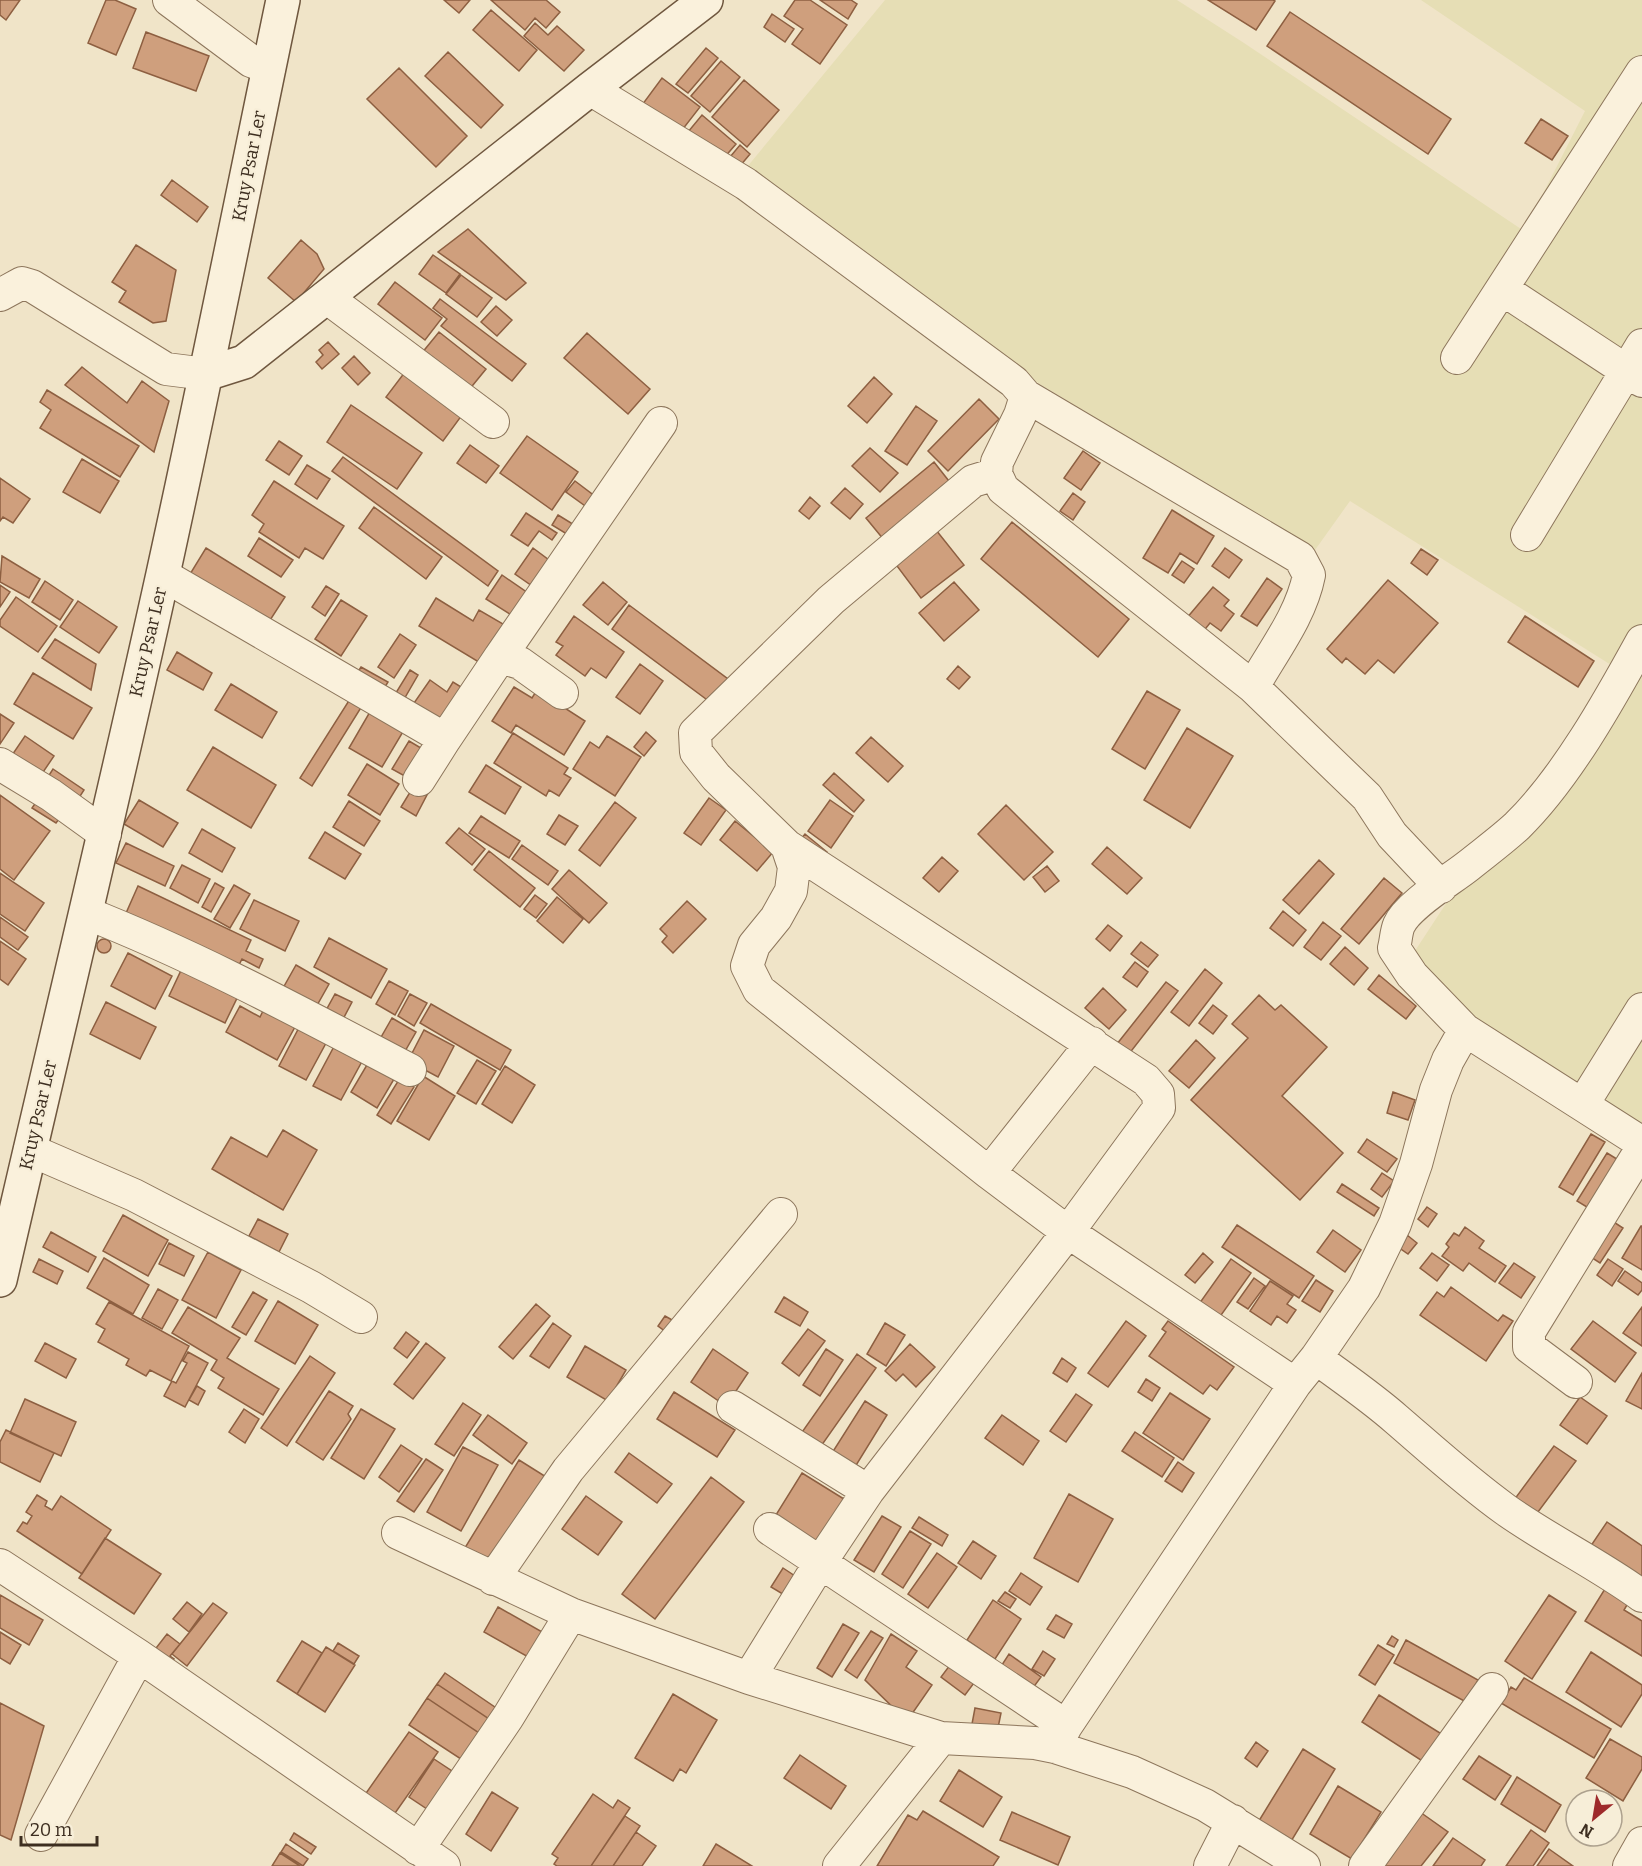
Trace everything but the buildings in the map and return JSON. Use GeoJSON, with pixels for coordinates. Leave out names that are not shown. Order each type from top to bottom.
{"type":"FeatureCollection","features":[{"type":"Feature","properties":{"kind":"street"},"geometry":{"type":"LineString","coordinates":[[169,0],[251,61],[269,68]]}},
{"type":"Feature","properties":{"kind":"street","name":"Kruy Psar Ler"},"geometry":{"type":"LineString","coordinates":[[0,1280],[105,834],[163,575],[283,0]]}},
{"type":"Feature","properties":{"kind":"street"},"geometry":{"type":"LineString","coordinates":[[0,296],[22,283],[32,286],[166,369],[206,374],[244,362],[706,0]]}},
{"type":"Feature","properties":{"kind":"street"},"geometry":{"type":"LineString","coordinates":[[1457,358],[1640,80]]}},
{"type":"Feature","properties":{"kind":"street"},"geometry":{"type":"LineString","coordinates":[[590,89],[746,184],[1014,382],[1026,396],[1300,558],[1309,575],[1304,595],[1283,639],[1253,687]]}},
{"type":"Feature","properties":{"kind":"street"},"geometry":{"type":"LineString","coordinates":[[1502,289],[1637,365],[1527,534]]}},
{"type":"Feature","properties":{"kind":"street"},"geometry":{"type":"LineString","coordinates":[[326,297],[493,422]]}},
{"type":"Feature","properties":{"kind":"street"},"geometry":{"type":"LineString","coordinates":[[1026,396],[1020,415],[997,462],[996,474],[1003,489],[1253,687],[1367,797],[1392,835],[1441,887]]}},
{"type":"Feature","properties":{"kind":"street"},"geometry":{"type":"LineString","coordinates":[[419,780],[500,657],[661,423]]}},
{"type":"Feature","properties":{"kind":"street"},"geometry":{"type":"LineString","coordinates":[[749,1678],[820,1563],[868,1491],[1068,1232],[1159,1107],[1158,1094],[1146,1080],[788,846],[716,777],[696,752],[695,733],[831,600],[973,482],[996,474]]}},
{"type":"Feature","properties":{"kind":"street"},"geometry":{"type":"LineString","coordinates":[[163,575],[445,739]]}},
{"type":"Feature","properties":{"kind":"street"},"geometry":{"type":"LineString","coordinates":[[1642,641],[1601,712],[1564,769],[1536,805],[1516,826],[1416,905],[1400,925],[1394,948],[1413,975],[1465,1030],[1642,1143]]}},
{"type":"Feature","properties":{"kind":"street"},"geometry":{"type":"LineString","coordinates":[[500,657],[520,663],[562,693]]}},
{"type":"Feature","properties":{"kind":"street"},"geometry":{"type":"LineString","coordinates":[[0,764],[51,795],[105,834]]}},
{"type":"Feature","properties":{"kind":"street"},"geometry":{"type":"LineString","coordinates":[[788,846],[794,867],[791,891],[776,918],[754,945],[747,966],[759,990],[989,1173],[1068,1232],[1295,1384]]}},
{"type":"Feature","properties":{"kind":"street"},"geometry":{"type":"LineString","coordinates":[[86,913],[177,951],[410,1070]]}},
{"type":"Feature","properties":{"kind":"street"},"geometry":{"type":"LineString","coordinates":[[1583,1104],[1642,1009]]}},
{"type":"Feature","properties":{"kind":"street"},"geometry":{"type":"LineString","coordinates":[[398,1533],[571,1614],[749,1678],[941,1738],[1035,1743],[1061,1737],[1295,1384],[1316,1358],[1364,1288],[1395,1224],[1416,1164],[1436,1090],[1448,1060],[1465,1030]]}},
{"type":"Feature","properties":{"kind":"street"},"geometry":{"type":"LineString","coordinates":[[989,1173],[1092,1043]]}},
{"type":"Feature","properties":{"kind":"street"},"geometry":{"type":"LineString","coordinates":[[1576,1382],[1529,1347],[1529,1332],[1642,1148]]}},
{"type":"Feature","properties":{"kind":"street"},"geometry":{"type":"LineString","coordinates":[[30,1150],[134,1195],[311,1287],[361,1317]]}},
{"type":"Feature","properties":{"kind":"street"},"geometry":{"type":"LineString","coordinates":[[493,1579],[568,1470],[781,1214]]}},
{"type":"Feature","properties":{"kind":"street"},"geometry":{"type":"LineString","coordinates":[[1316,1358],[1395,1418],[1457,1473],[1506,1510],[1611,1574],[1642,1596]]}},
{"type":"Feature","properties":{"kind":"street"},"geometry":{"type":"LineString","coordinates":[[732,1407],[868,1491]]}},
{"type":"Feature","properties":{"kind":"street"},"geometry":{"type":"LineString","coordinates":[[770,1529],[1061,1737],[1205,1805],[1304,1866]]}},
{"type":"Feature","properties":{"kind":"street"},"geometry":{"type":"LineString","coordinates":[[0,1565],[139,1656],[444,1866]]}},
{"type":"Feature","properties":{"kind":"street"},"geometry":{"type":"LineString","coordinates":[[418,1849],[508,1717],[571,1614]]}},
{"type":"Feature","properties":{"kind":"street"},"geometry":{"type":"LineString","coordinates":[[41,1834],[139,1656]]}},
{"type":"Feature","properties":{"kind":"street"},"geometry":{"type":"LineString","coordinates":[[1365,1866],[1492,1689]]}},
{"type":"Feature","properties":{"kind":"street"},"geometry":{"type":"LineString","coordinates":[[839,1866],[941,1738]]}},
{"type":"Feature","properties":{"kind":"street"},"geometry":{"type":"LineString","coordinates":[[1210,1866],[1233,1821]]}},
{"type":"Feature","properties":{"kind":"street"},"geometry":{"type":"LineString","coordinates":[[1629,1866],[1642,1844]]}},
{"type":"Feature","properties":{"kind":"shaded area"},"geometry":{"type":"Polygon","coordinates":[[[885,0],[1177,0],[1524,231],[1585,111],[1421,0],[1642,0],[1642,1146],[1491,1054],[1409,960],[1447,902],[1535,827],[1627,675],[1350,501],[1315,550],[1033,380],[742,173],[885,0]]]}}]}
